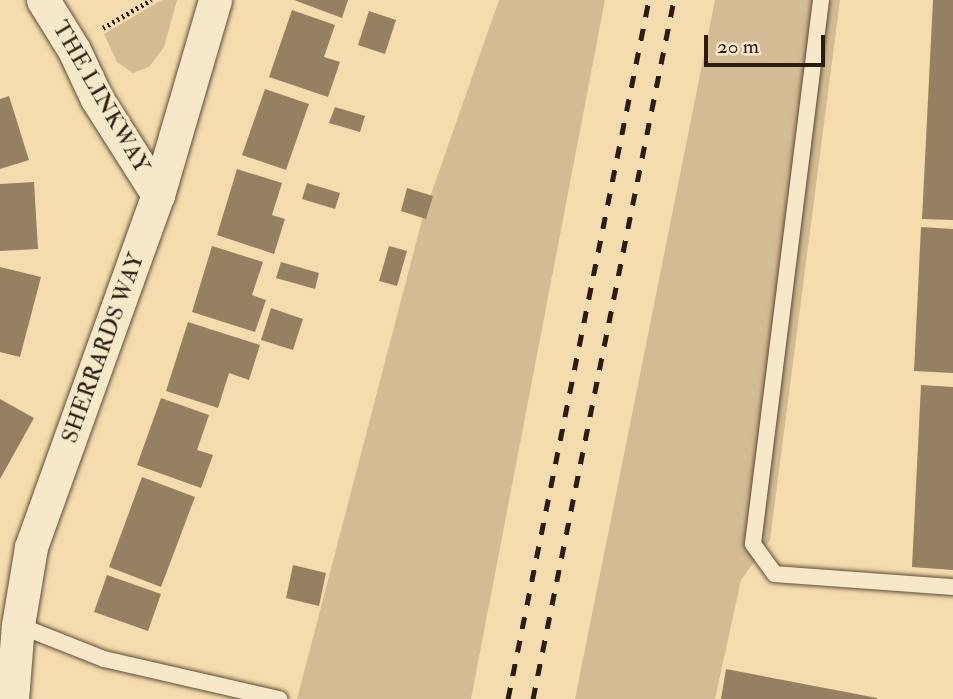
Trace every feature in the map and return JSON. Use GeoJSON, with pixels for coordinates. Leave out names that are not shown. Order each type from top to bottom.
{"type":"FeatureCollection","features":[{"type":"Feature","properties":{"kind":"street","name":"THE LINKWAY"},"geometry":{"type":"LineString","coordinates":[[43,0],[74,50],[97,99],[159,195]]}},
{"type":"Feature","properties":{"kind":"street","name":"SHERRARDS WAY"},"geometry":{"type":"LineString","coordinates":[[12,699],[9,619],[31,547],[159,195],[215,0]]}},
{"type":"Feature","properties":{"kind":"lane"},"geometry":{"type":"LineString","coordinates":[[821,0],[753,544],[775,574],[953,587]]}},
{"type":"Feature","properties":{"kind":"lane"},"geometry":{"type":"LineString","coordinates":[[9,619],[104,659],[279,699]]}},
{"type":"Feature","properties":{"kind":"path"},"geometry":{"type":"LineString","coordinates":[[74,50],[151,0]]}},
{"type":"Feature","properties":{"kind":"shaded area"},"geometry":{"type":"Polygon","coordinates":[[[162,0],[177,0],[164,47],[149,67],[133,73],[117,62],[104,34],[162,0]]]}},
{"type":"Feature","properties":{"kind":"shaded area"},"geometry":{"type":"Polygon","coordinates":[[[499,0],[605,0],[471,699],[297,699],[422,220],[499,0]]]}},
{"type":"Feature","properties":{"kind":"shaded area"},"geometry":{"type":"Polygon","coordinates":[[[715,0],[840,0],[770,540],[741,580],[715,699],[575,699],[715,0]]]}},
{"type":"Feature","properties":{"kind":"building"},"geometry":{"type":"Polygon","coordinates":[[[294,0],[348,0],[342,18],[294,0]]]}},
{"type":"Feature","properties":{"kind":"building"},"geometry":{"type":"Polygon","coordinates":[[[933,0],[953,0],[953,220],[922,219],[933,0]]]}},
{"type":"Feature","properties":{"kind":"building"},"geometry":{"type":"Polygon","coordinates":[[[292,10],[335,25],[324,57],[340,62],[328,97],[269,77],[292,10]]]}},
{"type":"Feature","properties":{"kind":"building"},"geometry":{"type":"Polygon","coordinates":[[[369,11],[396,20],[385,54],[358,45],[369,11]]]}},
{"type":"Feature","properties":{"kind":"building"},"geometry":{"type":"Polygon","coordinates":[[[265,89],[309,104],[286,170],[242,155],[265,89]]]}},
{"type":"Feature","properties":{"kind":"building"},"geometry":{"type":"Polygon","coordinates":[[[9,96],[29,160],[0,169],[0,99],[9,96]]]}},
{"type":"Feature","properties":{"kind":"building"},"geometry":{"type":"Polygon","coordinates":[[[335,107],[365,116],[360,132],[329,123],[335,107]]]}},
{"type":"Feature","properties":{"kind":"building"},"geometry":{"type":"Polygon","coordinates":[[[237,169],[282,183],[272,215],[285,219],[274,254],[217,235],[237,169]]]}},
{"type":"Feature","properties":{"kind":"building"},"geometry":{"type":"Polygon","coordinates":[[[34,182],[38,249],[0,251],[0,184],[34,182]]]}},
{"type":"Feature","properties":{"kind":"building"},"geometry":{"type":"Polygon","coordinates":[[[307,183],[340,193],[335,209],[302,199],[307,183]]]}},
{"type":"Feature","properties":{"kind":"building"},"geometry":{"type":"Polygon","coordinates":[[[407,188],[433,196],[426,219],[401,211],[407,188]]]}},
{"type":"Feature","properties":{"kind":"building"},"geometry":{"type":"Polygon","coordinates":[[[921,227],[953,229],[953,373],[914,371],[921,227]]]}},
{"type":"Feature","properties":{"kind":"building"},"geometry":{"type":"Polygon","coordinates":[[[212,246],[263,262],[252,295],[266,300],[255,332],[192,312],[212,246]]]}},
{"type":"Feature","properties":{"kind":"building"},"geometry":{"type":"Polygon","coordinates":[[[389,246],[407,251],[397,286],[379,281],[389,246]]]}},
{"type":"Feature","properties":{"kind":"building"},"geometry":{"type":"Polygon","coordinates":[[[281,262],[319,273],[315,289],[276,278],[281,262]]]}},
{"type":"Feature","properties":{"kind":"building"},"geometry":{"type":"Polygon","coordinates":[[[0,267],[41,277],[20,357],[0,352],[0,267]]]}},
{"type":"Feature","properties":{"kind":"building"},"geometry":{"type":"Polygon","coordinates":[[[271,308],[303,319],[293,350],[261,340],[271,308]]]}},
{"type":"Feature","properties":{"kind":"building"},"geometry":{"type":"Polygon","coordinates":[[[188,322],[260,345],[249,380],[229,373],[218,408],[166,391],[188,322]]]}},
{"type":"Feature","properties":{"kind":"building"},"geometry":{"type":"Polygon","coordinates":[[[921,385],[953,387],[953,570],[912,567],[921,385]]]}},
{"type":"Feature","properties":{"kind":"building"},"geometry":{"type":"Polygon","coordinates":[[[161,398],[209,415],[197,450],[213,455],[201,488],[137,465],[161,398]]]}},
{"type":"Feature","properties":{"kind":"building"},"geometry":{"type":"Polygon","coordinates":[[[0,399],[34,418],[0,479],[0,399]]]}},
{"type":"Feature","properties":{"kind":"building"},"geometry":{"type":"Polygon","coordinates":[[[142,477],[195,497],[161,587],[109,567],[142,477]]]}},
{"type":"Feature","properties":{"kind":"building"},"geometry":{"type":"Polygon","coordinates":[[[293,565],[326,573],[319,606],[286,598],[293,565]]]}},
{"type":"Feature","properties":{"kind":"building"},"geometry":{"type":"Polygon","coordinates":[[[107,575],[161,594],[148,631],[94,612],[107,575]]]}},
{"type":"Feature","properties":{"kind":"building"},"geometry":{"type":"Polygon","coordinates":[[[726,669],[877,698],[877,699],[721,699],[726,669]]]}},
{"type":"Feature","properties":{"kind":"railway"},"geometry":{"type":"LineString","coordinates":[[508,699],[649,0]]}},
{"type":"Feature","properties":{"kind":"railway"},"geometry":{"type":"LineString","coordinates":[[533,699],[674,0]]}}]}
